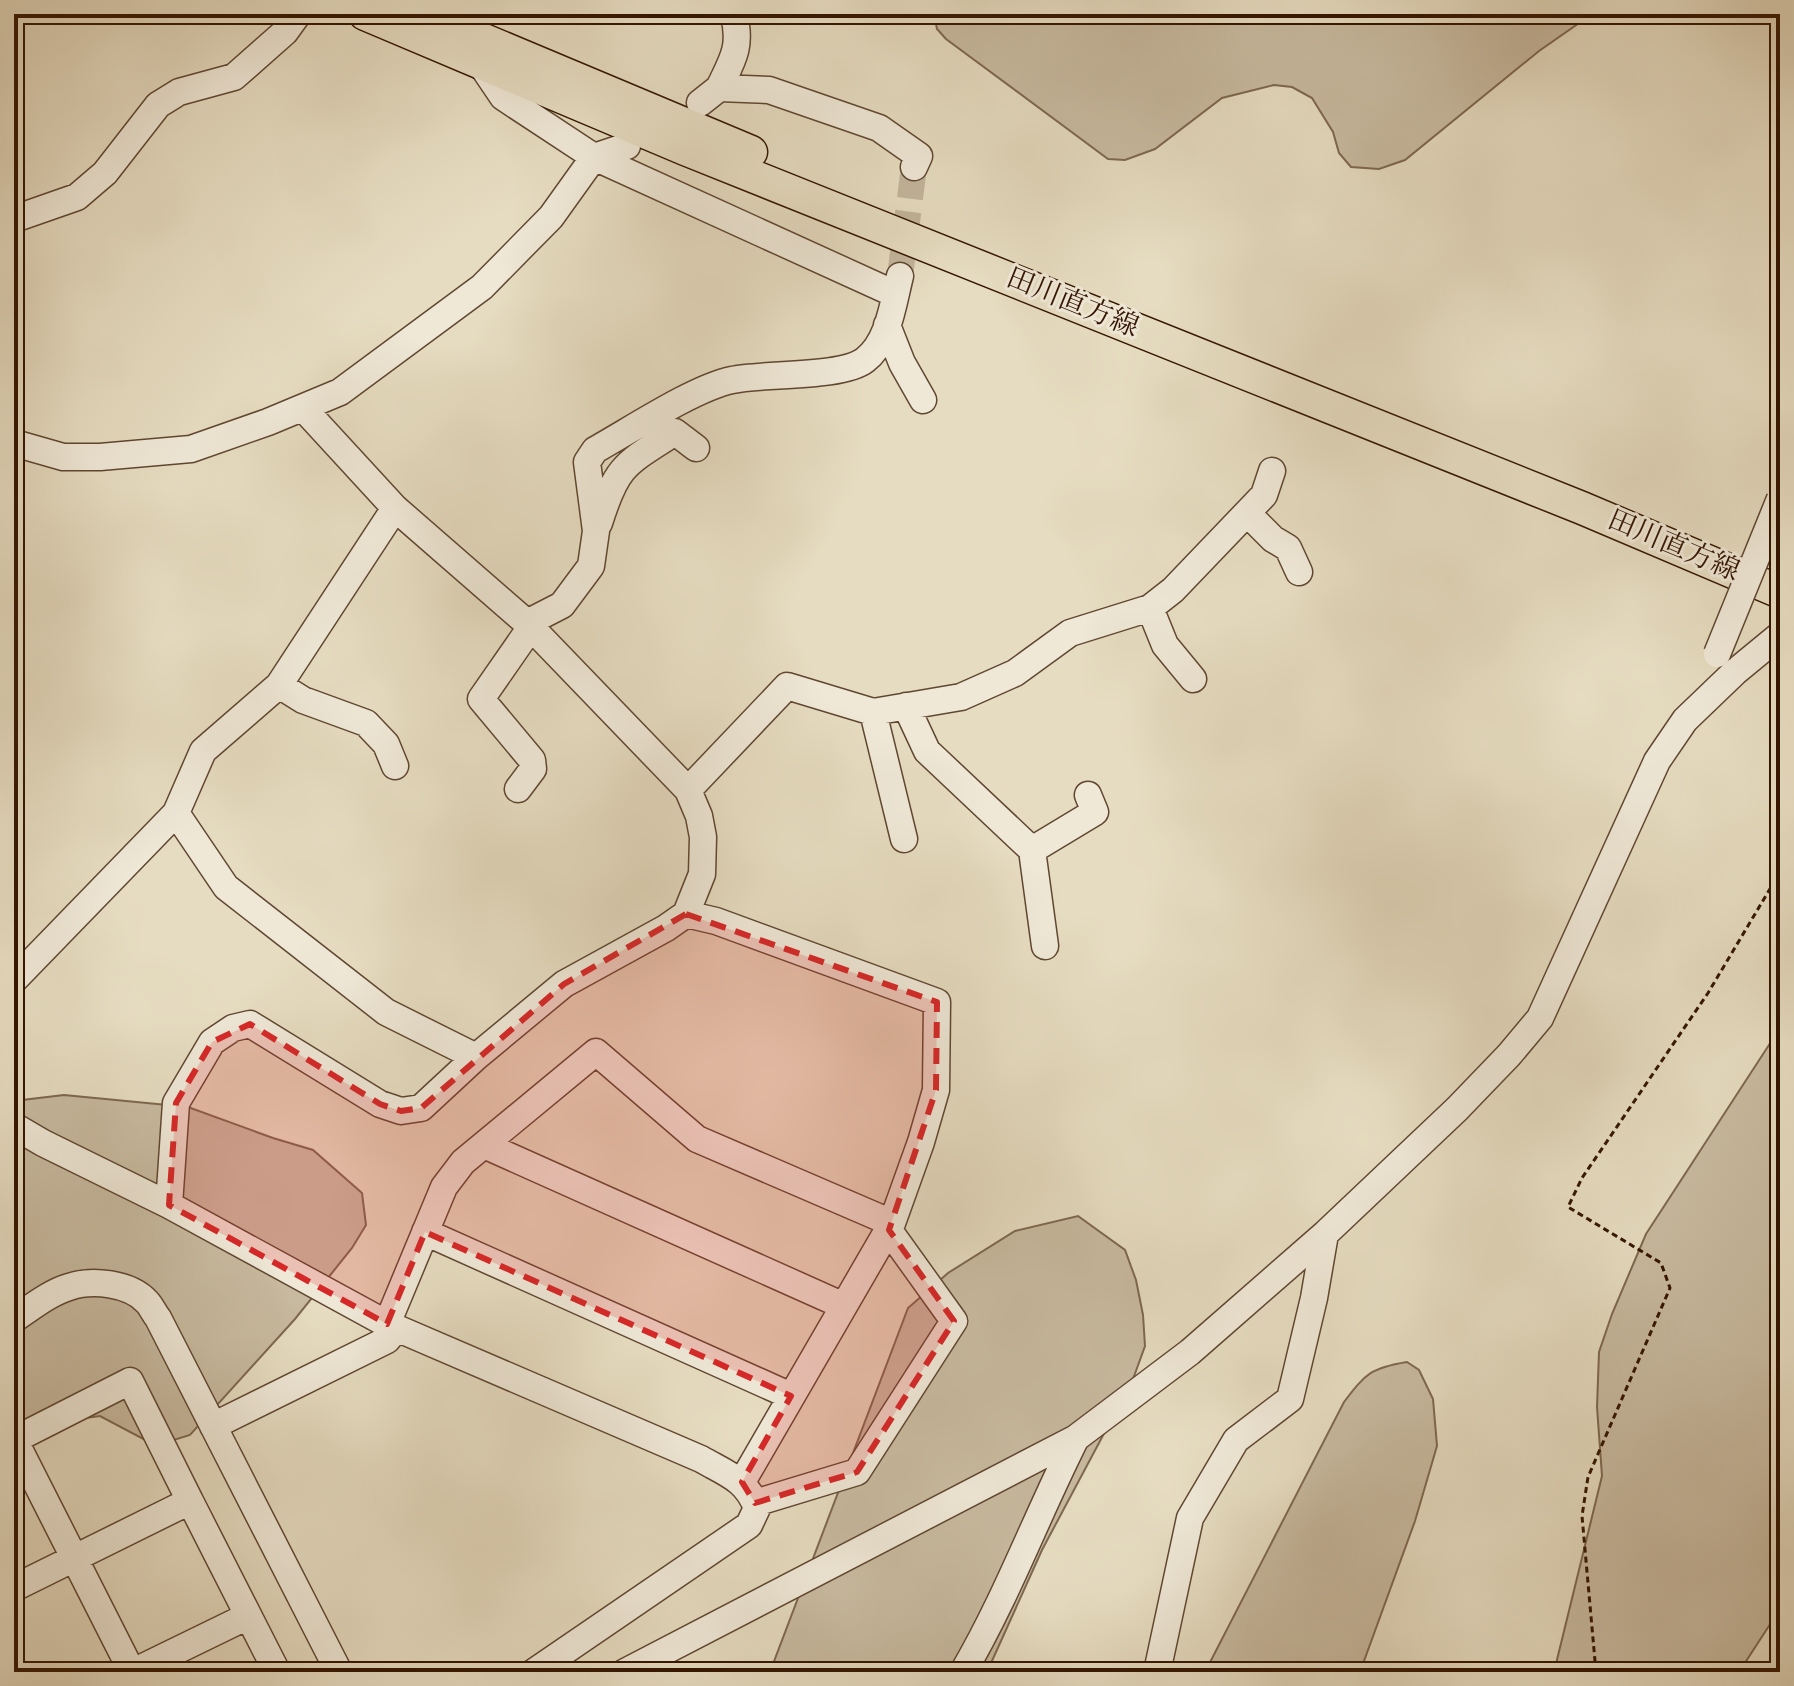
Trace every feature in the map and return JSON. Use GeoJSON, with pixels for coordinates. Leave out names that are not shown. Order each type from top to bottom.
{"type":"FeatureCollection","features":[{"type":"Feature","properties":{"kind":"main road","name":"田川直方線"},"geometry":{"type":"LineString","coordinates":[[365,14],[484,51],[739,147],[1780,570]]}},
{"type":"Feature","properties":{"kind":"main road","name":"田川直方線"},"geometry":{"type":"LineString","coordinates":[[422,14],[484,51],[685,149],[1582,508],[1780,592]]}},
{"type":"Feature","properties":{"kind":"street"},"geometry":{"type":"LineString","coordinates":[[734,16],[737,48],[710,96],[769,90],[879,128],[919,156],[914,167]]}},
{"type":"Feature","properties":{"kind":"street"},"geometry":{"type":"LineString","coordinates":[[14,219],[77,197],[105,173],[158,105],[179,92],[234,77],[291,23]]}},
{"type":"Feature","properties":{"kind":"street"},"geometry":{"type":"LineString","coordinates":[[484,51],[503,97],[594,157],[898,285],[884,336],[865,360],[839,369],[730,380],[694,395],[595,450],[587,462],[596,531]]}},
{"type":"Feature","properties":{"kind":"street"},"geometry":{"type":"LineString","coordinates":[[14,443],[63,457],[191,449],[340,392],[482,287],[551,217],[594,157],[627,146]]}},
{"type":"Feature","properties":{"kind":"street"},"geometry":{"type":"LineString","coordinates":[[887,325],[902,363],[923,400]]}},
{"type":"Feature","properties":{"kind":"street"},"geometry":{"type":"LineString","coordinates":[[169,1205],[176,1103],[212,1042],[233,1028],[250,1024],[380,1104],[401,1111],[421,1108],[476,1057],[564,984],[686,914],[702,874],[703,837],[699,816],[688,790],[529,625],[395,508],[303,408]]}},
{"type":"Feature","properties":{"kind":"street"},"geometry":{"type":"LineString","coordinates":[[518,789],[533,769],[532,760],[481,699],[529,625],[562,605],[591,566],[596,531],[611,486],[627,463],[675,432],[696,448]]}},
{"type":"Feature","properties":{"kind":"street"},"geometry":{"type":"LineString","coordinates":[[688,790],[787,686],[873,712],[961,697],[1015,673],[1070,633],[1150,608],[1173,590],[1264,495],[1272,471]]}},
{"type":"Feature","properties":{"kind":"street"},"geometry":{"type":"LineString","coordinates":[[625,1672],[1076,1438],[1190,1352],[1325,1234],[1457,1109],[1540,1018],[1657,761],[1685,720],[1717,654],[1780,499]]}},
{"type":"Feature","properties":{"kind":"street"},"geometry":{"type":"LineString","coordinates":[[14,980],[176,813],[203,751],[279,685],[395,508]]}},
{"type":"Feature","properties":{"kind":"street"},"geometry":{"type":"LineString","coordinates":[[1247,513],[1273,539],[1288,548],[1299,572]]}},
{"type":"Feature","properties":{"kind":"street"},"geometry":{"type":"LineString","coordinates":[[1150,608],[1165,645],[1193,679]]}},
{"type":"Feature","properties":{"kind":"street"},"geometry":{"type":"LineString","coordinates":[[1685,720],[1735,672],[1780,635]]}},
{"type":"Feature","properties":{"kind":"street"},"geometry":{"type":"LineString","coordinates":[[279,685],[303,700],[366,723],[386,744],[395,766]]}},
{"type":"Feature","properties":{"kind":"street"},"geometry":{"type":"LineString","coordinates":[[906,706],[927,751],[1032,850],[1045,946]]}},
{"type":"Feature","properties":{"kind":"street"},"geometry":{"type":"LineString","coordinates":[[873,712],[904,839]]}},
{"type":"Feature","properties":{"kind":"street"},"geometry":{"type":"LineString","coordinates":[[1032,850],[1095,812],[1088,795]]}},
{"type":"Feature","properties":{"kind":"street"},"geometry":{"type":"LineString","coordinates":[[176,813],[226,887],[386,1012],[476,1057]]}},
{"type":"Feature","properties":{"kind":"street"},"geometry":{"type":"LineString","coordinates":[[686,914],[716,921],[937,1002],[936,1090],[921,1142],[890,1226],[791,1396],[748,1493]]}},
{"type":"Feature","properties":{"kind":"street"},"geometry":{"type":"LineString","coordinates":[[213,1426],[387,1340],[444,1187],[463,1162],[596,1052],[697,1139],[890,1226],[954,1321],[857,1472],[748,1493]]}},
{"type":"Feature","properties":{"kind":"street"},"geometry":{"type":"LineString","coordinates":[[14,1126],[169,1205],[392,1326],[701,1459],[748,1493],[757,1508],[749,1525],[534,1672]]}},
{"type":"Feature","properties":{"kind":"street"},"geometry":{"type":"LineString","coordinates":[[484,1145],[844,1306]]}},
{"type":"Feature","properties":{"kind":"street"},"geometry":{"type":"LineString","coordinates":[[425,1232],[791,1396]]}},
{"type":"Feature","properties":{"kind":"street"},"geometry":{"type":"LineString","coordinates":[[1157,1672],[1190,1518],[1236,1440],[1290,1399],[1314,1298],[1325,1234]]}},
{"type":"Feature","properties":{"kind":"street"},"geometry":{"type":"LineString","coordinates":[[14,1319],[43,1299],[70,1286],[117,1285],[146,1300],[339,1672]]}},
{"type":"Feature","properties":{"kind":"street"},"geometry":{"type":"LineString","coordinates":[[248,1616],[133,1672],[14,1439],[130,1381],[277,1672]]}},
{"type":"Feature","properties":{"kind":"street"},"geometry":{"type":"LineString","coordinates":[[963,1672],[1016,1570],[1076,1438]]}},
{"type":"Feature","properties":{"kind":"street"},"geometry":{"type":"LineString","coordinates":[[14,1588],[190,1501]]}},
{"type":"Feature","properties":{"kind":"path"},"geometry":{"type":"LineString","coordinates":[[1593,1672],[1595,1661],[1582,1516],[1588,1477],[1670,1288],[1661,1263],[1568,1207],[1582,1178],[1708,993],[1780,872]]}},
{"type":"Feature","properties":{"kind":"highlighted area"},"geometry":{"type":"Polygon","coordinates":[[[686,914],[937,1002],[936,1090],[889,1230],[954,1321],[857,1472],[755,1503],[742,1482],[791,1396],[425,1232],[387,1324],[169,1205],[176,1103],[212,1042],[250,1024],[380,1104],[401,1111],[421,1108],[564,984],[686,914]]]}},
{"type":"Feature","properties":{"kind":"shaded area"},"geometry":{"type":"Polygon","coordinates":[[[934,14],[1592,14],[1539,51],[1405,160],[1379,169],[1351,167],[1339,153],[1333,132],[1312,98],[1292,87],[1274,85],[1222,98],[1155,149],[1125,160],[1108,159],[946,39],[937,29],[934,14]]]}},
{"type":"Feature","properties":{"kind":"shaded area"},"geometry":{"type":"Polygon","coordinates":[[[1780,1028],[1780,1609],[1739,1672],[1554,1672],[1602,1476],[1597,1407],[1599,1352],[1612,1314],[1646,1234],[1780,1028]]]}},
{"type":"Feature","properties":{"kind":"shaded area"},"geometry":{"type":"Polygon","coordinates":[[[64,1095],[188,1107],[313,1150],[362,1193],[366,1225],[352,1248],[295,1319],[190,1435],[164,1443],[149,1442],[100,1416],[64,1421],[14,1443],[14,1101],[64,1095]]]}},
{"type":"Feature","properties":{"kind":"shaded area"},"geometry":{"type":"Polygon","coordinates":[[[1078,1216],[1125,1250],[1136,1280],[1145,1346],[1133,1379],[1042,1550],[987,1672],[770,1672],[908,1308],[948,1273],[1015,1231],[1078,1216]]]}},
{"type":"Feature","properties":{"kind":"shaded area"},"geometry":{"type":"Polygon","coordinates":[[[1407,1362],[1419,1370],[1433,1399],[1437,1446],[1415,1521],[1360,1672],[1205,1672],[1344,1402],[1370,1373],[1407,1362]]]}},
{"type":"Feature","properties":{"kind":"tunnel"},"geometry":{"type":"LineString","coordinates":[[900,276],[914,167]]}}]}
